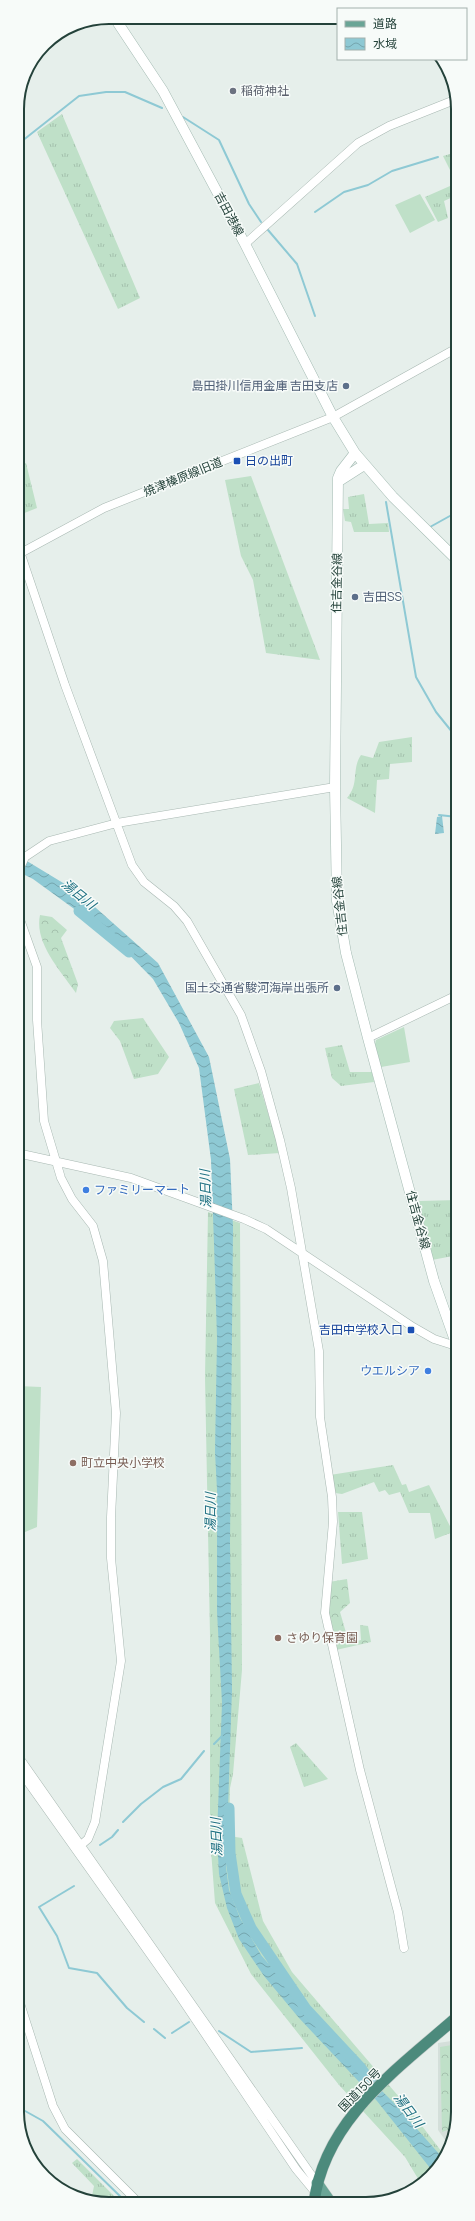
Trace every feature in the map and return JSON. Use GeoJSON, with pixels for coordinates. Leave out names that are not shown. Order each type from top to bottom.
{"type":"FeatureCollection","features":[{"type":"Feature","properties":{"kind":"highway","name":"国道150号"},"geometry":{"type":"LineString","coordinates":[[315,2193],[323,2164],[338,2134],[365,2100],[451,2022]]}},
{"type":"Feature","properties":{"kind":"main road","name":"吉田港線"},"geometry":{"type":"LineString","coordinates":[[119,24],[144,60],[171,105],[333,417]]}},
{"type":"Feature","properties":{"kind":"main road"},"geometry":{"type":"LineString","coordinates":[[333,417],[364,465],[451,554]]}},
{"type":"Feature","properties":{"kind":"main road","name":"住吉金谷線"},"geometry":{"type":"LineString","coordinates":[[355,453],[340,471],[338,481],[335,787],[337,900],[346,953],[368,1038],[434,1280],[451,1330]]}},
{"type":"Feature","properties":{"kind":"main road"},"geometry":{"type":"LineString","coordinates":[[338,481],[364,465]]}},
{"type":"Feature","properties":{"kind":"street"},"geometry":{"type":"LineString","coordinates":[[244,244],[358,143],[389,126],[450,102]]}},
{"type":"Feature","properties":{"kind":"street","name":"焼津榛原線旧道"},"geometry":{"type":"LineString","coordinates":[[24,551],[104,508],[333,417],[451,351]]}},
{"type":"Feature","properties":{"kind":"street"},"geometry":{"type":"LineString","coordinates":[[24,568],[132,865],[144,882],[174,906],[187,921],[242,1015],[261,1071],[280,1140],[303,1253],[319,1351],[320,1417],[332,1497],[333,1522],[325,1613],[360,1770],[398,1912],[404,1948]]}},
{"type":"Feature","properties":{"kind":"street"},"geometry":{"type":"LineString","coordinates":[[24,859],[48,840],[117,823],[335,787]]}},
{"type":"Feature","properties":{"kind":"street"},"geometry":{"type":"LineString","coordinates":[[24,932],[36,967],[41,1096],[44,1121],[54,1161],[72,1199],[93,1226],[99,1244],[103,1261],[116,1413],[110,1518],[111,1558],[120,1645],[120,1672],[95,1822],[88,1839],[81,1845]]}},
{"type":"Feature","properties":{"kind":"street"},"geometry":{"type":"LineString","coordinates":[[368,1038],[451,999]]}},
{"type":"Feature","properties":{"kind":"street"},"geometry":{"type":"LineString","coordinates":[[24,1155],[131,1178],[240,1217],[266,1229],[413,1327],[434,1339],[451,1346]]}},
{"type":"Feature","properties":{"kind":"street"},"geometry":{"type":"LineString","coordinates":[[24,1764],[81,1845],[315,2193]]}},
{"type":"Feature","properties":{"kind":"street"},"geometry":{"type":"LineString","coordinates":[[24,1776],[174,1989],[296,2169],[315,2193]]}},
{"type":"Feature","properties":{"kind":"street"},"geometry":{"type":"LineString","coordinates":[[24,2016],[53,2106],[65,2128],[133,2197]]}},
{"type":"Feature","properties":{"kind":"shaded area"},"geometry":{"type":"Polygon","coordinates":[[[451,2041],[451,2117],[445,2140],[438,2130],[438,2043],[451,2041]]]}},
{"type":"Feature","properties":{"kind":"green space"},"geometry":{"type":"Polygon","coordinates":[[[62,114],[140,298],[118,309],[37,132],[62,114]]]}},
{"type":"Feature","properties":{"kind":"green space"},"geometry":{"type":"Polygon","coordinates":[[[451,154],[451,172],[443,156],[451,154]]]}},
{"type":"Feature","properties":{"kind":"green space"},"geometry":{"type":"Polygon","coordinates":[[[450,186],[451,198],[444,201],[448,218],[438,222],[425,197],[450,186]]]}},
{"type":"Feature","properties":{"kind":"green space"},"geometry":{"type":"Polygon","coordinates":[[[420,194],[435,220],[410,233],[395,205],[420,194]]]}},
{"type":"Feature","properties":{"kind":"green space"},"geometry":{"type":"Polygon","coordinates":[[[24,463],[26,463],[37,508],[24,513],[24,463]]]}},
{"type":"Feature","properties":{"kind":"green space"},"geometry":{"type":"Polygon","coordinates":[[[251,476],[320,660],[266,653],[253,580],[241,556],[225,480],[251,476]]]}},
{"type":"Feature","properties":{"kind":"green space"},"geometry":{"type":"Polygon","coordinates":[[[364,494],[369,524],[388,523],[389,532],[354,532],[351,522],[345,521],[343,509],[349,509],[348,497],[364,494]]]}},
{"type":"Feature","properties":{"kind":"green space"},"geometry":{"type":"Polygon","coordinates":[[[412,737],[412,762],[390,764],[389,779],[377,780],[375,813],[347,798],[355,782],[356,766],[361,755],[373,758],[379,742],[412,737]]]}},
{"type":"Feature","properties":{"kind":"green space"},"geometry":{"type":"Polygon","coordinates":[[[40,915],[52,917],[67,930],[61,938],[78,984],[76,993],[56,966],[45,946],[39,925],[40,915]]]}},
{"type":"Feature","properties":{"kind":"green space"},"geometry":{"type":"Polygon","coordinates":[[[143,1018],[169,1057],[158,1074],[134,1079],[120,1041],[110,1028],[114,1021],[143,1018]]]}},
{"type":"Feature","properties":{"kind":"green space"},"geometry":{"type":"Polygon","coordinates":[[[404,1027],[410,1062],[381,1067],[375,1044],[376,1040],[404,1027]]]}},
{"type":"Feature","properties":{"kind":"green space"},"geometry":{"type":"Polygon","coordinates":[[[342,1045],[350,1072],[372,1072],[374,1082],[341,1086],[332,1078],[325,1048],[342,1045]]]}},
{"type":"Feature","properties":{"kind":"green space"},"geometry":{"type":"Polygon","coordinates":[[[259,1083],[280,1153],[248,1155],[234,1089],[259,1083]]]}},
{"type":"Feature","properties":{"kind":"green space"},"geometry":{"type":"Polygon","coordinates":[[[451,1200],[451,1256],[432,1260],[419,1201],[451,1200]]]}},
{"type":"Feature","properties":{"kind":"green space"},"geometry":{"type":"Polygon","coordinates":[[[208,1212],[240,1223],[242,1670],[233,1774],[230,1788],[229,1836],[242,1838],[263,1921],[292,1972],[406,2105],[441,2151],[433,2164],[418,2179],[405,2157],[339,2085],[251,1974],[215,1903],[210,1837],[210,1635],[205,1377],[208,1212]]]}},
{"type":"Feature","properties":{"kind":"green space"},"geometry":{"type":"Polygon","coordinates":[[[24,1386],[41,1387],[37,1527],[24,1532],[24,1386]]]}},
{"type":"Feature","properties":{"kind":"green space"},"geometry":{"type":"Polygon","coordinates":[[[393,1465],[402,1485],[406,1484],[409,1492],[429,1485],[451,1528],[451,1533],[435,1539],[430,1513],[409,1513],[400,1492],[389,1495],[385,1490],[379,1492],[374,1482],[342,1494],[335,1493],[330,1475],[393,1465]]]}},
{"type":"Feature","properties":{"kind":"green space"},"geometry":{"type":"Polygon","coordinates":[[[338,1512],[362,1512],[368,1559],[342,1564],[338,1512]]]}},
{"type":"Feature","properties":{"kind":"green space"},"geometry":{"type":"Polygon","coordinates":[[[347,1579],[350,1603],[340,1612],[349,1643],[361,1640],[360,1625],[368,1626],[371,1642],[336,1650],[329,1625],[329,1582],[347,1579]]]}},
{"type":"Feature","properties":{"kind":"green space"},"geometry":{"type":"Polygon","coordinates":[[[296,1743],[328,1779],[304,1787],[290,1747],[296,1743]]]}},
{"type":"Feature","properties":{"kind":"green space"},"geometry":{"type":"Polygon","coordinates":[[[451,2045],[451,2117],[449,2130],[442,2132],[440,2047],[451,2045]]]}},
{"type":"Feature","properties":{"kind":"green space"},"geometry":{"type":"Polygon","coordinates":[[[77,2159],[115,2197],[92,2195],[94,2186],[72,2163],[77,2159]]]}},
{"type":"Feature","properties":{"kind":"water"},"geometry":{"type":"Polygon","coordinates":[[[442,816],[444,833],[435,834],[437,817],[442,816]]]}},
{"type":"Feature","properties":{"kind":"water"},"geometry":{"type":"Polygon","coordinates":[[[24,859],[78,892],[158,963],[209,1057],[230,1159],[233,1227],[230,1543],[232,1690],[226,1867],[229,1890],[240,1918],[261,1955],[350,2059],[393,2102],[439,2154],[430,2168],[377,2101],[299,2018],[264,1976],[239,1939],[227,1908],[219,1874],[217,1836],[222,1703],[217,1612],[217,1490],[215,1452],[217,1338],[214,1244],[211,1160],[199,1068],[179,1023],[153,979],[110,935],[33,879],[24,874],[24,859]]]}},
{"type":"Feature","properties":{"kind":"waterway"},"geometry":{"type":"LineString","coordinates":[[24,139],[79,96],[106,92],[125,92],[162,108]]}},
{"type":"Feature","properties":{"kind":"waterway"},"geometry":{"type":"LineString","coordinates":[[183,117],[219,140],[249,204],[261,222]]}},
{"type":"Feature","properties":{"kind":"waterway"},"geometry":{"type":"LineString","coordinates":[[315,212],[344,192],[368,185],[392,171],[438,157]]}},
{"type":"Feature","properties":{"kind":"waterway"},"geometry":{"type":"LineString","coordinates":[[268,230],[297,264],[315,316]]}},
{"type":"Feature","properties":{"kind":"waterway"},"geometry":{"type":"LineString","coordinates":[[386,502],[416,677],[436,712],[451,731]]}},
{"type":"Feature","properties":{"kind":"waterway"},"geometry":{"type":"LineString","coordinates":[[430,527],[451,515]]}},
{"type":"Feature","properties":{"kind":"waterway"},"geometry":{"type":"LineString","coordinates":[[439,815],[451,816]]}},
{"type":"Feature","properties":{"kind":"waterway","name":"湯日川"},"geometry":{"type":"LineString","coordinates":[[79,911],[129,952]]}},
{"type":"Feature","properties":{"kind":"waterway"},"geometry":{"type":"LineString","coordinates":[[214,1744],[222,1736]]}},
{"type":"Feature","properties":{"kind":"waterway"},"geometry":{"type":"LineString","coordinates":[[123,1822],[141,1804],[163,1787],[181,1779],[204,1751]]}},
{"type":"Feature","properties":{"kind":"waterway","name":"湯日川"},"geometry":{"type":"LineString","coordinates":[[229,1808],[230,1853],[236,1894],[251,1928],[306,2009],[360,2067],[372,2084]]}},
{"type":"Feature","properties":{"kind":"waterway"},"geometry":{"type":"LineString","coordinates":[[100,1845],[112,1837],[118,1830]]}},
{"type":"Feature","properties":{"kind":"waterway"},"geometry":{"type":"LineString","coordinates":[[74,1886],[39,1907],[57,1936],[69,1968],[97,1973],[127,2008],[144,2022]]}},
{"type":"Feature","properties":{"kind":"waterway"},"geometry":{"type":"LineString","coordinates":[[172,2033],[189,2022]]}},
{"type":"Feature","properties":{"kind":"waterway"},"geometry":{"type":"LineString","coordinates":[[154,2029],[165,2038]]}},
{"type":"Feature","properties":{"kind":"waterway"},"geometry":{"type":"LineString","coordinates":[[219,2031],[251,2052],[302,2048]]}},
{"type":"Feature","properties":{"kind":"waterway"},"geometry":{"type":"LineString","coordinates":[[24,2110],[43,2121],[121,2197]]}},
{"type":"Feature","properties":{"kind":"place","name":"稲荷神社"},"geometry":{"type":"Point","coordinates":[233,91]}},
{"type":"Feature","properties":{"kind":"place","name":"島田掛川信用金庫 吉田支店"},"geometry":{"type":"Point","coordinates":[346,386]}},
{"type":"Feature","properties":{"kind":"place","name":"日の出町"},"geometry":{"type":"Point","coordinates":[237,461]}},
{"type":"Feature","properties":{"kind":"place","name":"吉田SS"},"geometry":{"type":"Point","coordinates":[355,597]}},
{"type":"Feature","properties":{"kind":"place","name":"国土交通省駿河海岸出張所"},"geometry":{"type":"Point","coordinates":[337,988]}},
{"type":"Feature","properties":{"kind":"place","name":"ファミリーマート"},"geometry":{"type":"Point","coordinates":[86,1190]}},
{"type":"Feature","properties":{"kind":"place","name":"吉田中学校入口"},"geometry":{"type":"Point","coordinates":[411,1330]}},
{"type":"Feature","properties":{"kind":"place","name":"ウエルシア"},"geometry":{"type":"Point","coordinates":[428,1371]}},
{"type":"Feature","properties":{"kind":"place","name":"町立中央小学校"},"geometry":{"type":"Point","coordinates":[73,1463]}},
{"type":"Feature","properties":{"kind":"place","name":"さゆり保育園"},"geometry":{"type":"Point","coordinates":[278,1638]}}]}
